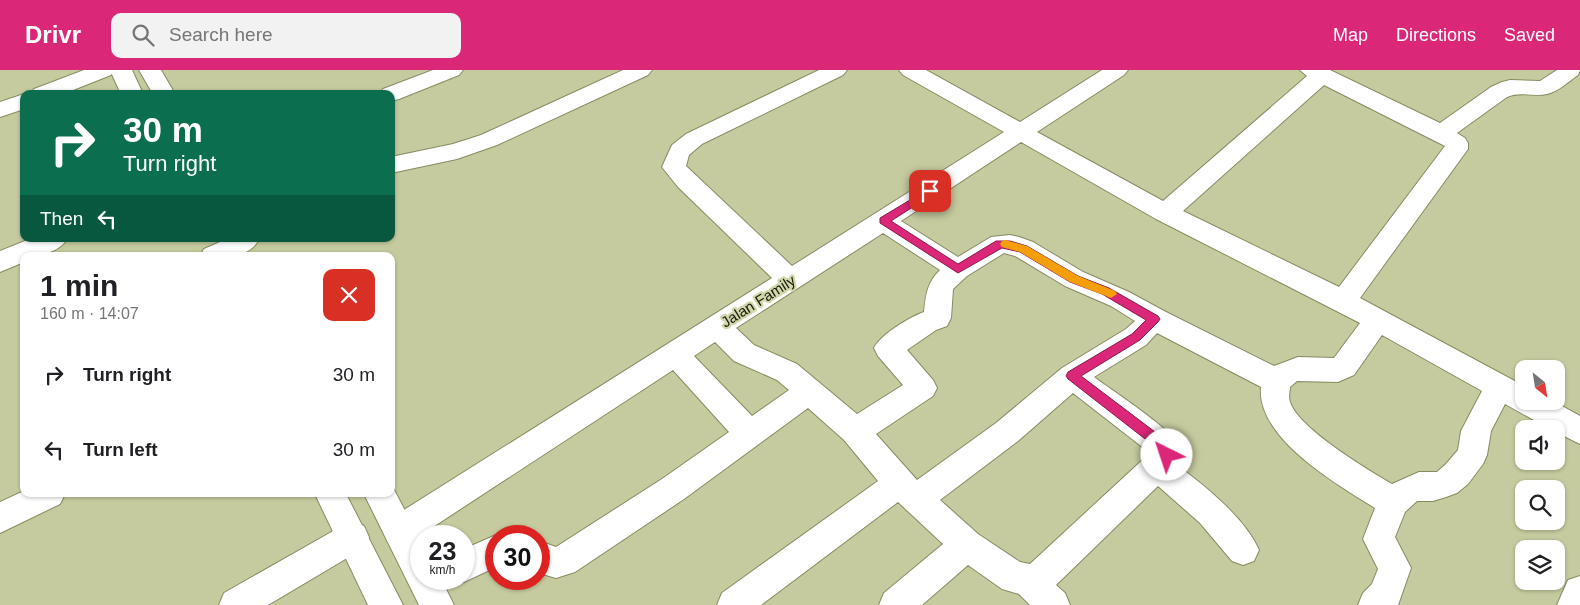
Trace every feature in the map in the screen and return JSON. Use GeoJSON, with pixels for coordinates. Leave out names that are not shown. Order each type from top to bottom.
{"type":"FeatureCollection","features":[{"type":"Feature","properties":{"kind":"main road"},"geometry":{"type":"LineString","coordinates":[[52,90],[104,70]]}},
{"type":"Feature","properties":{"kind":"main road"},"geometry":{"type":"LineString","coordinates":[[121,70],[130,90]]}},
{"type":"Feature","properties":{"kind":"main road"},"geometry":{"type":"LineString","coordinates":[[150,70],[162,90]]}},
{"type":"Feature","properties":{"kind":"main road"},"geometry":{"type":"LineString","coordinates":[[395,92],[452,70]]}},
{"type":"Feature","properties":{"kind":"main road"},"geometry":{"type":"LineString","coordinates":[[395,164],[458,151],[489,140],[641,70]]}},
{"type":"Feature","properties":{"kind":"main road"},"geometry":{"type":"LineString","coordinates":[[790,280],[686,181],[674,167],[680,149],[694,139],[836,70]]}},
{"type":"Feature","properties":{"kind":"main road","name":"Jalan Family"},"geometry":{"type":"LineString","coordinates":[[399,531],[1117,70]]}},
{"type":"Feature","properties":{"kind":"main road"},"geometry":{"type":"LineString","coordinates":[[1441,133],[1499,92],[1510,87],[1520,86],[1545,88],[1571,70]]}},
{"type":"Feature","properties":{"kind":"main road"},"geometry":{"type":"LineString","coordinates":[[914,71],[1165,213],[1344,301],[1515,395]]}},
{"type":"Feature","properties":{"kind":"main road"},"geometry":{"type":"LineString","coordinates":[[1165,213],[1316,73],[1441,133],[1457,143],[1456,150],[1344,301]]}},
{"type":"Feature","properties":{"kind":"main road"},"geometry":{"type":"LineString","coordinates":[[0,110],[20,102]]}},
{"type":"Feature","properties":{"kind":"main road"},"geometry":{"type":"LineString","coordinates":[[884,221],[958,269]]}},
{"type":"Feature","properties":{"kind":"main road"},"geometry":{"type":"LineString","coordinates":[[23,252],[47,242]]}},
{"type":"Feature","properties":{"kind":"main road"},"geometry":{"type":"LineString","coordinates":[[855,431],[929,394],[888,348],[926,322],[937,318],[939,287],[942,282],[958,269],[1000,244],[1010,244],[1024,249],[1074,279],[1120,299],[1154,319],[1213,350],[1236,359],[1277,382]]}},
{"type":"Feature","properties":{"kind":"main road"},"geometry":{"type":"LineString","coordinates":[[225,252],[247,245]]}},
{"type":"Feature","properties":{"kind":"main road"},"geometry":{"type":"LineString","coordinates":[[0,262],[20,253]]}},
{"type":"Feature","properties":{"kind":"main road"},"geometry":{"type":"LineString","coordinates":[[734,605],[908,491],[1007,432],[1072,376],[1136,337],[1154,319]]}},
{"type":"Feature","properties":{"kind":"main road"},"geometry":{"type":"LineString","coordinates":[[1378,320],[1349,360],[1338,370],[1293,370],[1285,373],[1277,382],[1272,392],[1275,405],[1301,437],[1337,467],[1394,502]]}},
{"type":"Feature","properties":{"kind":"main road"},"geometry":{"type":"LineString","coordinates":[[717,327],[744,353],[787,372],[810,390],[855,431],[908,491],[967,545],[1014,578],[1027,579],[1043,595],[1167,455],[1167,450],[1163,445],[1072,376]]}},
{"type":"Feature","properties":{"kind":"main road"},"geometry":{"type":"LineString","coordinates":[[674,354],[750,434]]}},
{"type":"Feature","properties":{"kind":"main road"},"geometry":{"type":"LineString","coordinates":[[550,563],[557,564],[563,561],[674,489],[810,390]]}},
{"type":"Feature","properties":{"kind":"main road"},"geometry":{"type":"LineString","coordinates":[[1375,605],[1385,594],[1395,568],[1379,539],[1381,530],[1394,502],[1406,491],[1419,486],[1433,486],[1446,483],[1457,474],[1472,455],[1476,431],[1515,397]]}},
{"type":"Feature","properties":{"kind":"main road"},"geometry":{"type":"LineString","coordinates":[[1542,410],[1580,431]]}},
{"type":"Feature","properties":{"kind":"main road"},"geometry":{"type":"LineString","coordinates":[[1156,467],[1190,493],[1211,513],[1243,550]]}},
{"type":"Feature","properties":{"kind":"main road"},"geometry":{"type":"LineString","coordinates":[[0,518],[43,497]]}},
{"type":"Feature","properties":{"kind":"main road"},"geometry":{"type":"LineString","coordinates":[[332,497],[386,605]]}},
{"type":"Feature","properties":{"kind":"main road"},"geometry":{"type":"LineString","coordinates":[[382,497],[410,550]]}},
{"type":"Feature","properties":{"kind":"main road"},"geometry":{"type":"LineString","coordinates":[[236,605],[352,537]]}},
{"type":"Feature","properties":{"kind":"main road"},"geometry":{"type":"LineString","coordinates":[[896,605],[967,545]]}},
{"type":"Feature","properties":{"kind":"main road"},"geometry":{"type":"LineString","coordinates":[[1574,605],[1580,592]]}},
{"type":"Feature","properties":{"kind":"slow traffic"},"geometry":{"type":"LineString","coordinates":[[1005,244],[1024,249],[1074,279],[1111,294]]}},
{"type":"Feature","properties":{"kind":"route"},"geometry":{"type":"LineString","coordinates":[[930,191],[884,221],[958,269],[1000,244],[1010,244],[1024,249],[1074,279],[1106,291],[1154,319],[1136,337],[1072,376],[1163,445],[1167,450],[1167,455]]}}]}
